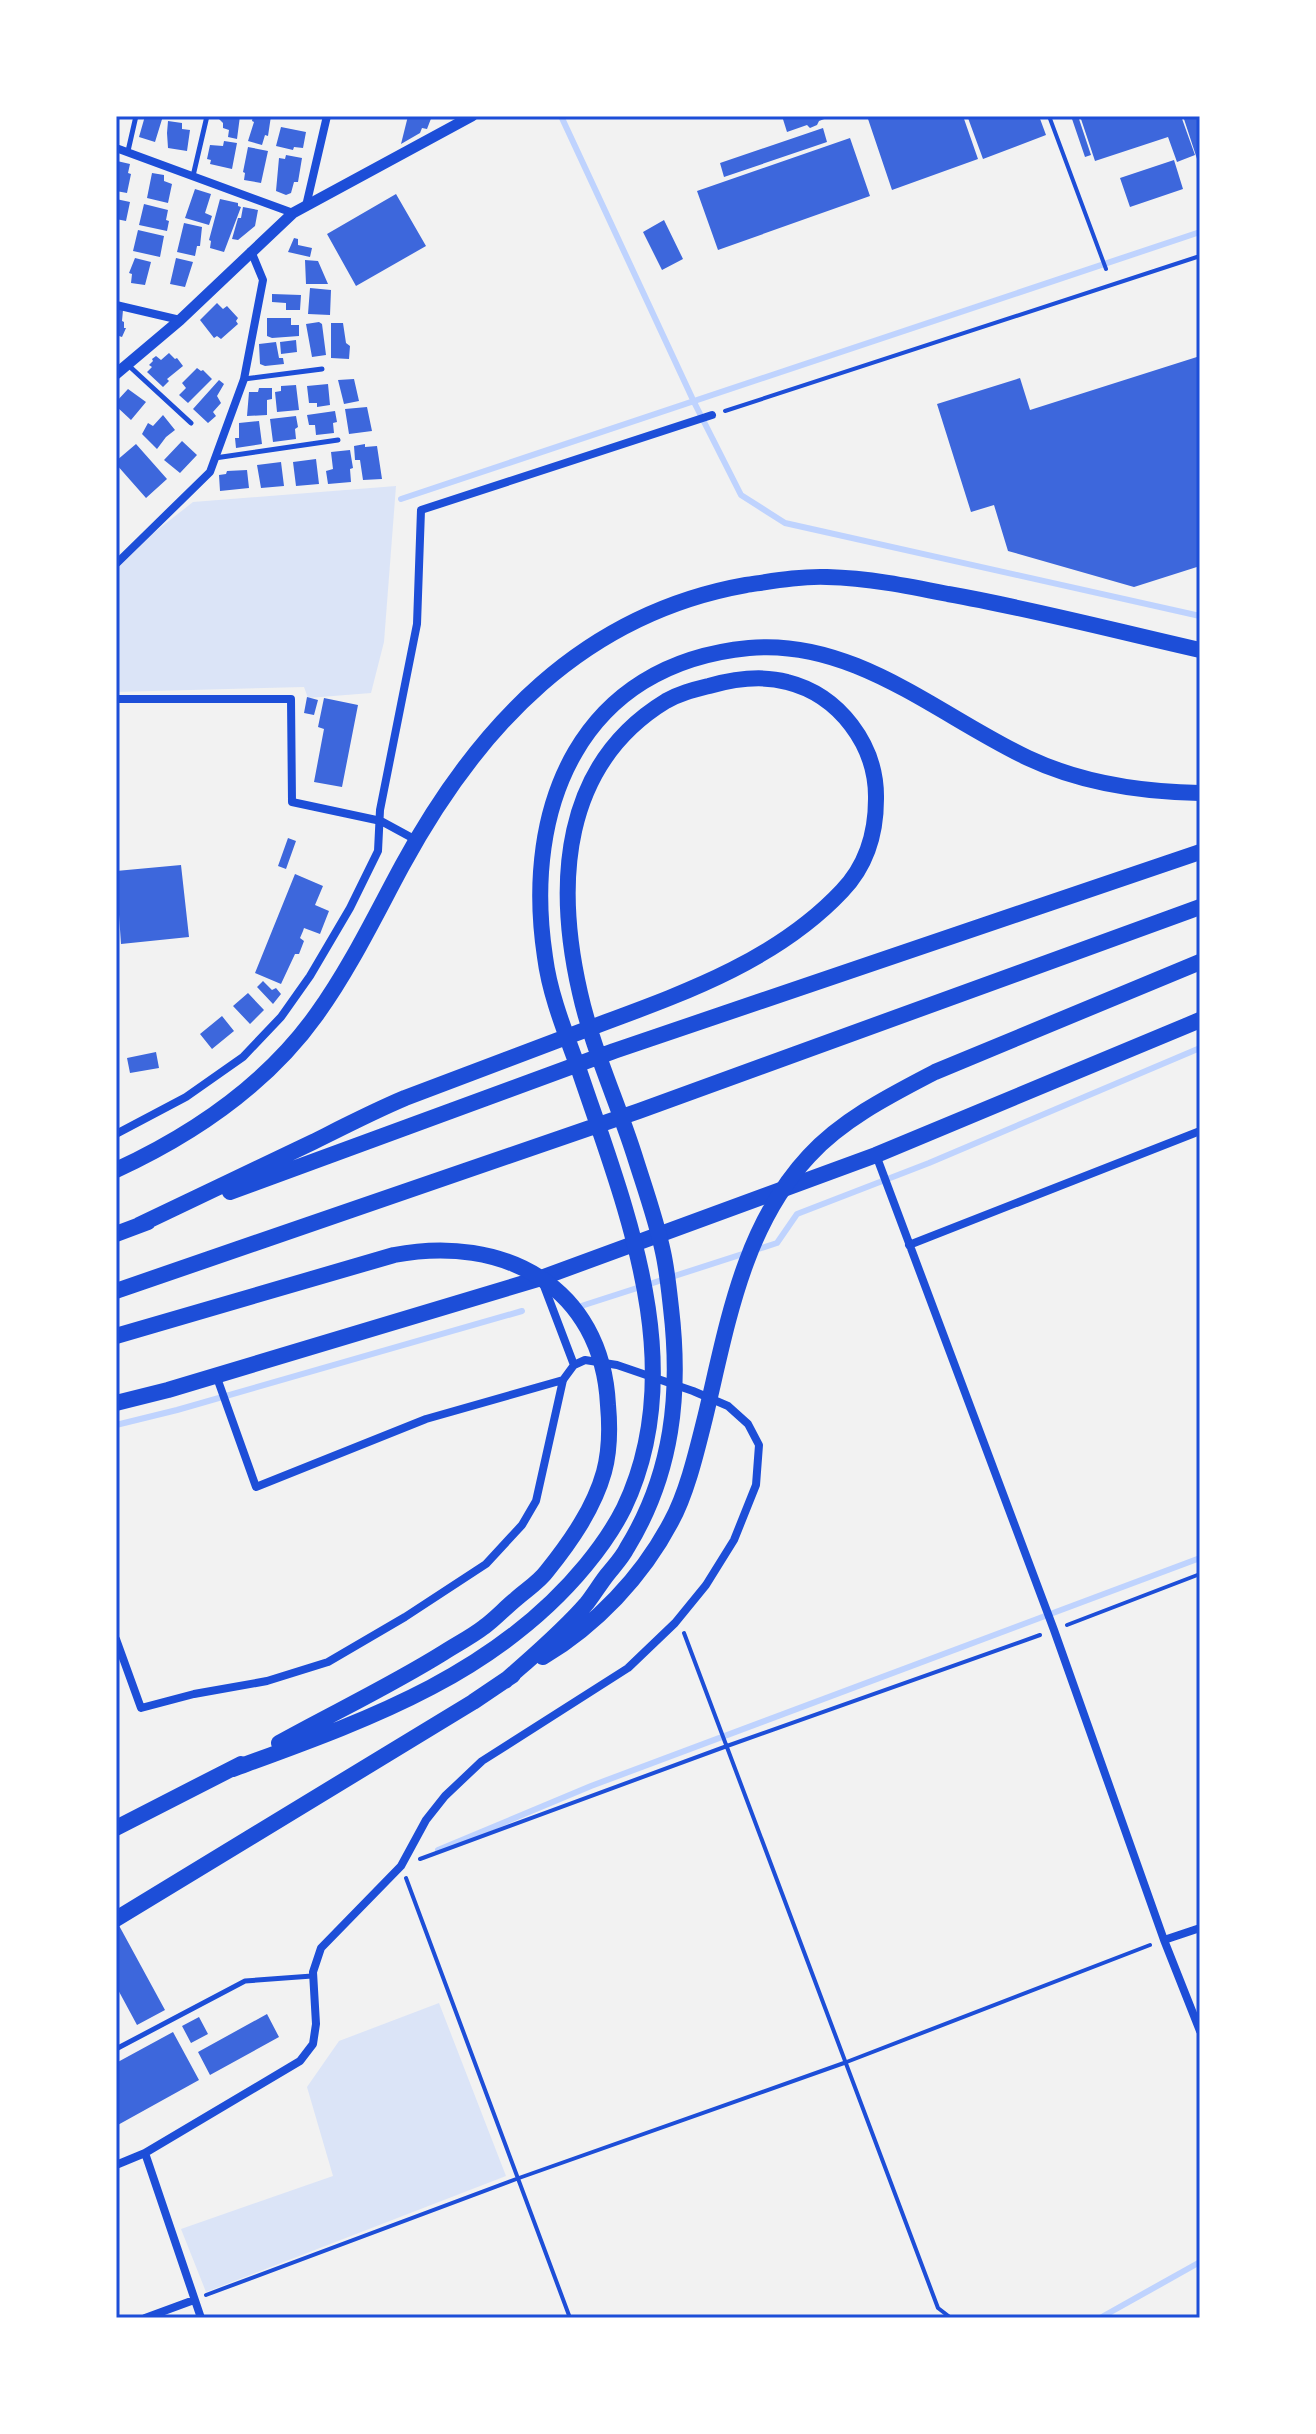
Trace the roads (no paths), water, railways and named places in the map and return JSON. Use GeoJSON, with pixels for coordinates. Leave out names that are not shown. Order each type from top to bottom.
{"type":"FeatureCollection","features":[{"type":"Feature","properties":{"kind":"highway"},"geometry":{"type":"LineString","coordinates":[[116,1170],[213,1116],[250,1086],[295,1042],[341,978],[416,840],[484,741],[554,671],[595,643],[636,621],[724,589],[824,577],[873,580],[993,602],[1200,650]]}},
{"type":"Feature","properties":{"kind":"highway"},"geometry":{"type":"LineString","coordinates":[[233,1769],[341,1729],[427,1690],[497,1649],[563,1593],[598,1550],[623,1510],[645,1446],[652,1397],[653,1352],[647,1303],[626,1212],[545,962],[539,901],[543,844],[550,808],[580,745],[608,708],[667,669],[702,655],[754,648],[797,649],[839,659],[885,679],[1030,759],[1113,785],[1161,792],[1200,793]]}},
{"type":"Feature","properties":{"kind":"highway"},"geometry":{"type":"LineString","coordinates":[[139,1225],[399,1101],[700,987],[782,942],[844,890],[868,852],[876,822],[876,783],[861,737],[834,707],[812,692],[788,682],[751,679],[719,683],[680,693],[643,716],[610,749],[586,793],[570,847],[565,897],[570,947],[581,1000],[635,1157],[663,1252],[675,1348],[675,1400],[667,1451],[648,1506],[626,1552],[586,1603],[505,1681]]}},
{"type":"Feature","properties":{"kind":"highway"},"geometry":{"type":"LineString","coordinates":[[116,1234],[614,1051],[1200,852]]}},
{"type":"Feature","properties":{"kind":"highway"},"geometry":{"type":"LineString","coordinates":[[116,1291],[639,1111],[1200,907]]}},
{"type":"Feature","properties":{"kind":"highway"},"geometry":{"type":"LineString","coordinates":[[116,1919],[473,1702],[592,1624],[637,1573],[672,1521],[696,1455],[734,1301],[760,1226],[777,1197],[809,1155],[848,1122],[935,1072],[1200,962]]}},
{"type":"Feature","properties":{"kind":"highway"},"geometry":{"type":"LineString","coordinates":[[116,1403],[541,1278],[876,1155],[1200,1020]]}},
{"type":"Feature","properties":{"kind":"highway"},"geometry":{"type":"LineString","coordinates":[[116,1336],[394,1255],[414,1251],[462,1250],[506,1260],[529,1270],[566,1300],[582,1320],[605,1374],[609,1424],[604,1473],[590,1508],[545,1574],[483,1628],[412,1672],[116,1828]]}},
{"type":"Feature","properties":{"kind":"street"},"geometry":{"type":"LineString","coordinates":[[306,206],[327,116]]}},
{"type":"Feature","properties":{"kind":"street"},"geometry":{"type":"LineString","coordinates":[[116,374],[180,320],[293,213],[472,116]]}},
{"type":"Feature","properties":{"kind":"street"},"geometry":{"type":"LineString","coordinates":[[116,148],[293,213]]}},
{"type":"Feature","properties":{"kind":"street"},"geometry":{"type":"LineString","coordinates":[[116,564],[210,472],[244,379],[263,280],[251,251]]}},
{"type":"Feature","properties":{"kind":"street"},"geometry":{"type":"LineString","coordinates":[[116,305],[180,320]]}},
{"type":"Feature","properties":{"kind":"street"},"geometry":{"type":"LineString","coordinates":[[116,1134],[186,1097],[243,1057],[281,1017],[310,976],[350,908],[378,851],[380,810],[417,624],[421,510],[712,415]]}},
{"type":"Feature","properties":{"kind":"street"},"geometry":{"type":"LineString","coordinates":[[116,699],[291,699],[292,802],[381,821],[416,840]]}},
{"type":"Feature","properties":{"kind":"street"},"geometry":{"type":"LineString","coordinates":[[909,1245],[1200,1131]]}},
{"type":"Feature","properties":{"kind":"street"},"geometry":{"type":"LineString","coordinates":[[876,1155],[1200,2031]]}},
{"type":"Feature","properties":{"kind":"street"},"geometry":{"type":"LineString","coordinates":[[541,1278],[574,1365]]}},
{"type":"Feature","properties":{"kind":"street"},"geometry":{"type":"LineString","coordinates":[[116,1639],[141,1708],[194,1694],[267,1681],[328,1662],[405,1617],[486,1564],[522,1525],[540,1488],[563,1380],[574,1365],[585,1360],[617,1365],[728,1406],[748,1424],[759,1445],[756,1485],[734,1540],[706,1585],[675,1623],[628,1668],[482,1761],[445,1796],[426,1820],[401,1866],[321,1948],[313,1975],[316,2024],[313,2044],[300,2061],[145,2153],[116,2165]]}},
{"type":"Feature","properties":{"kind":"street"},"geometry":{"type":"LineString","coordinates":[[216,1375],[256,1487],[426,1419],[563,1380]]}},
{"type":"Feature","properties":{"kind":"street"},"geometry":{"type":"LineString","coordinates":[[1164,1940],[1200,1928]]}},
{"type":"Feature","properties":{"kind":"street"},"geometry":{"type":"LineString","coordinates":[[145,2153],[201,2318]]}},
{"type":"Feature","properties":{"kind":"street"},"geometry":{"type":"LineString","coordinates":[[145,2318],[194,2300]]}},
{"type":"Feature","properties":{"kind":"lane"},"geometry":{"type":"LineString","coordinates":[[127,152],[136,116]]}},
{"type":"Feature","properties":{"kind":"lane"},"geometry":{"type":"LineString","coordinates":[[193,177],[207,116]]}},
{"type":"Feature","properties":{"kind":"lane"},"geometry":{"type":"LineString","coordinates":[[127,364],[191,423]]}},
{"type":"Feature","properties":{"kind":"lane"},"geometry":{"type":"LineString","coordinates":[[244,379],[322,369]]}},
{"type":"Feature","properties":{"kind":"lane"},"geometry":{"type":"LineString","coordinates":[[214,458],[338,440]]}},
{"type":"Feature","properties":{"kind":"lane"},"geometry":{"type":"LineString","coordinates":[[116,2049],[245,1981],[313,1975]]}},
{"type":"Feature","properties":{"kind":"waterway"},"geometry":{"type":"LineString","coordinates":[[561,116],[694,402],[741,495],[785,523],[1200,616]]}},
{"type":"Feature","properties":{"kind":"waterway"},"geometry":{"type":"LineString","coordinates":[[401,499],[1200,232]]}},
{"type":"Feature","properties":{"kind":"waterway"},"geometry":{"type":"LineString","coordinates":[[575,1308],[777,1243],[797,1214],[929,1163],[1200,1048]]}},
{"type":"Feature","properties":{"kind":"waterway"},"geometry":{"type":"LineString","coordinates":[[116,1425],[522,1311]]}},
{"type":"Feature","properties":{"kind":"waterway"},"geometry":{"type":"LineString","coordinates":[[438,1850],[591,1786],[1200,1558]]}},
{"type":"Feature","properties":{"kind":"waterway"},"geometry":{"type":"LineString","coordinates":[[1100,2318],[1200,2262]]}}]}
